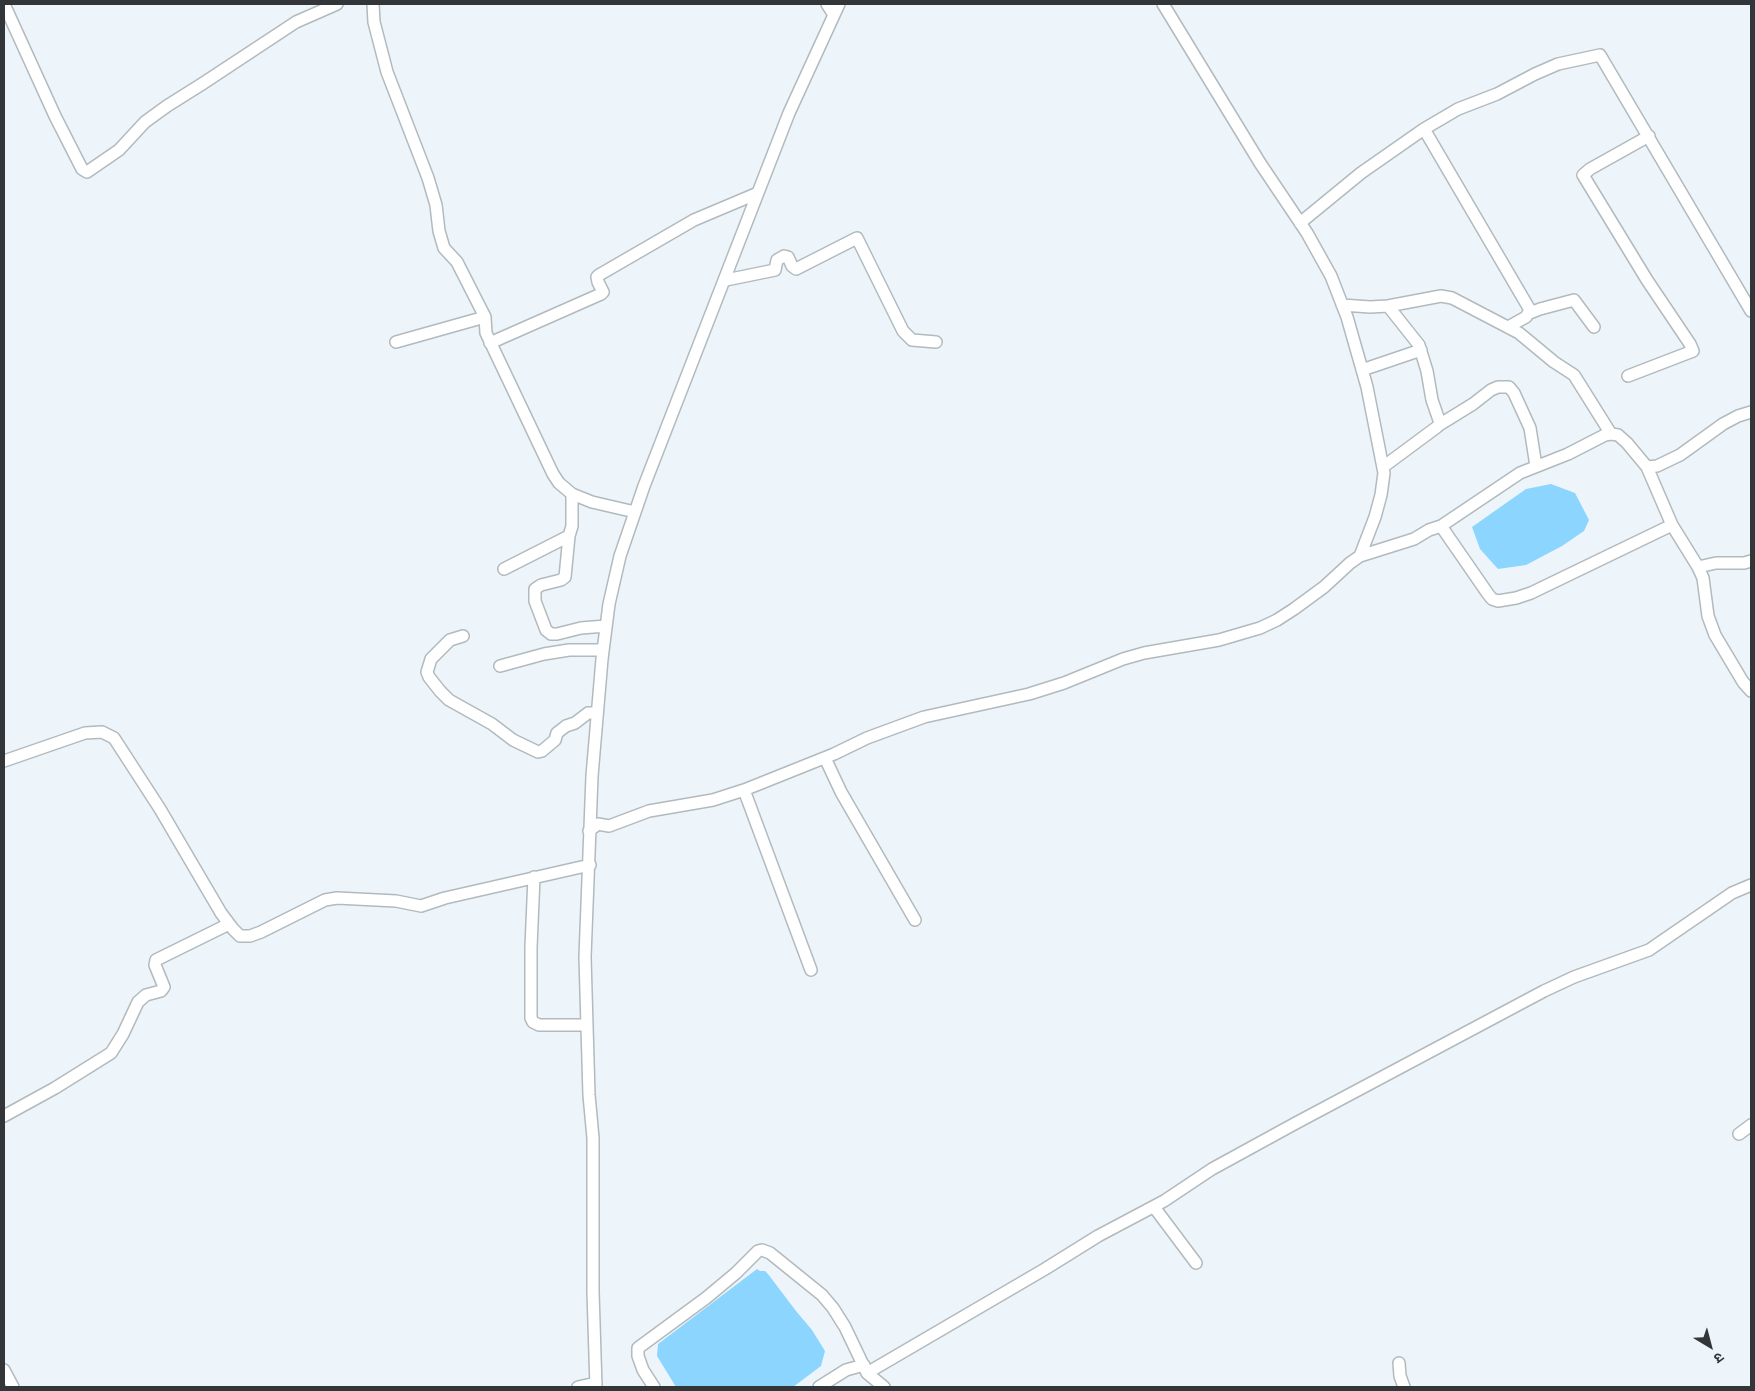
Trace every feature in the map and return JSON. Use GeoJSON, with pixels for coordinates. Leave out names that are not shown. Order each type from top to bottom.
{"type":"FeatureCollection","features":[{"type":"Feature","properties":{"kind":"street"},"geometry":{"type":"LineString","coordinates":[[4,4],[55,116],[82,169],[87,172],[119,150],[145,122],[167,106],[296,22],[336,4]]}},
{"type":"Feature","properties":{"kind":"street"},"geometry":{"type":"LineString","coordinates":[[373,4],[374,22],[387,72],[428,178],[436,205],[444,248],[457,262],[485,317],[486,333],[553,474],[559,483],[572,494],[586,500],[635,512]]}},
{"type":"Feature","properties":{"kind":"street"},"geometry":{"type":"LineString","coordinates":[[578,1387],[596,1385],[593,1292],[593,1138],[589,1095],[585,957],[590,866],[589,831],[597,713],[603,650],[614,574],[635,512],[789,113],[836,9],[827,4]]}},
{"type":"Feature","properties":{"kind":"street"},"geometry":{"type":"LineString","coordinates":[[1163,4],[1260,163],[1300,223],[1331,276],[1342,305],[1362,370],[1383,467],[1381,495],[1360,556]]}},
{"type":"Feature","properties":{"kind":"street"},"geometry":{"type":"LineString","coordinates":[[1300,223],[1361,173],[1424,129],[1458,110],[1497,94],[1558,64],[1600,55],[1751,311]]}},
{"type":"Feature","properties":{"kind":"street"},"geometry":{"type":"LineString","coordinates":[[1424,129],[1530,313]]}},
{"type":"Feature","properties":{"kind":"street"},"geometry":{"type":"LineString","coordinates":[[1628,376],[1693,351],[1583,175],[1590,169],[1649,136]]}},
{"type":"Feature","properties":{"kind":"street"},"geometry":{"type":"LineString","coordinates":[[490,342],[601,294],[603,292],[598,282],[597,277],[599,275],[694,220],[758,193]]}},
{"type":"Feature","properties":{"kind":"street"},"geometry":{"type":"LineString","coordinates":[[726,280],[775,270],[777,260],[784,256],[788,257],[792,266],[796,269],[857,238],[903,331],[912,340],[936,342]]}},
{"type":"Feature","properties":{"kind":"street"},"geometry":{"type":"LineString","coordinates":[[1342,305],[1388,306],[1441,296],[1452,298],[1519,333],[1554,362],[1574,375],[1610,434]]}},
{"type":"Feature","properties":{"kind":"street"},"geometry":{"type":"LineString","coordinates":[[1508,327],[1530,313],[1574,300],[1594,327]]}},
{"type":"Feature","properties":{"kind":"street"},"geometry":{"type":"LineString","coordinates":[[1388,306],[1417,342],[1421,350],[1439,425]]}},
{"type":"Feature","properties":{"kind":"street"},"geometry":{"type":"LineString","coordinates":[[396,342],[485,317]]}},
{"type":"Feature","properties":{"kind":"street"},"geometry":{"type":"LineString","coordinates":[[1362,370],[1421,350]]}},
{"type":"Feature","properties":{"kind":"street"},"geometry":{"type":"LineString","coordinates":[[1383,467],[1439,425],[1498,387],[1509,388],[1514,393],[1530,428],[1536,466]]}},
{"type":"Feature","properties":{"kind":"street"},"geometry":{"type":"LineString","coordinates":[[1647,467],[1665,464],[1723,424],[1751,412]]}},
{"type":"Feature","properties":{"kind":"street"},"geometry":{"type":"LineString","coordinates":[[589,831],[598,824],[609,826],[649,811],[713,800],[744,790],[825,758],[867,738],[924,718],[1029,694],[1064,683],[1130,657],[1234,636],[1271,624],[1313,595],[1360,556],[1414,539],[1428,530],[1440,526],[1502,484],[1536,466],[1568,454],[1595,439],[1610,434],[1618,435],[1627,443],[1647,467],[1672,525],[1698,568],[1705,588],[1708,616],[1715,635],[1743,682],[1751,691]]}},
{"type":"Feature","properties":{"kind":"street"},"geometry":{"type":"LineString","coordinates":[[572,494],[572,526],[569,536],[565,577],[535,589],[535,601],[546,630],[551,634],[581,628],[606,626]]}},
{"type":"Feature","properties":{"kind":"street"},"geometry":{"type":"LineString","coordinates":[[1440,526],[1488,594],[1492,599],[1498,601],[1531,593],[1672,525]]}},
{"type":"Feature","properties":{"kind":"street"},"geometry":{"type":"LineString","coordinates":[[504,569],[569,536]]}},
{"type":"Feature","properties":{"kind":"street"},"geometry":{"type":"LineString","coordinates":[[1698,568],[1716,563],[1744,563],[1751,561]]}},
{"type":"Feature","properties":{"kind":"street"},"geometry":{"type":"LineString","coordinates":[[463,636],[450,640],[431,658],[427,672],[440,691],[449,700],[492,724],[513,740],[538,752],[542,751],[555,740],[557,733],[566,726],[575,723],[588,713],[597,713]]}},
{"type":"Feature","properties":{"kind":"street"},"geometry":{"type":"LineString","coordinates":[[500,666],[544,654],[569,650],[603,650]]}},
{"type":"Feature","properties":{"kind":"street"},"geometry":{"type":"LineString","coordinates":[[4,761],[85,733],[102,732],[114,738],[160,809],[221,913],[240,936],[250,936],[261,932],[325,900],[336,898],[396,901],[421,906],[445,898],[590,866]]}},
{"type":"Feature","properties":{"kind":"street"},"geometry":{"type":"LineString","coordinates":[[825,758],[841,792],[915,920]]}},
{"type":"Feature","properties":{"kind":"street"},"geometry":{"type":"LineString","coordinates":[[744,790],[811,970]]}},
{"type":"Feature","properties":{"kind":"street"},"geometry":{"type":"LineString","coordinates":[[534,877],[531,947],[531,1018],[533,1022],[539,1024],[587,1025]]}},
{"type":"Feature","properties":{"kind":"street"},"geometry":{"type":"LineString","coordinates":[[819,1387],[846,1370],[866,1369],[1045,1269],[1098,1236],[1154,1207],[1212,1169],[1508,1009],[1574,978],[1649,950],[1732,893],[1751,885]]}},
{"type":"Feature","properties":{"kind":"street"},"geometry":{"type":"LineString","coordinates":[[4,1116],[55,1088],[111,1053],[123,1034],[138,1002],[146,995],[161,991],[164,987],[157,970],[156,960],[229,924]]}},
{"type":"Feature","properties":{"kind":"street"},"geometry":{"type":"LineString","coordinates":[[1739,1134],[1751,1125]]}},
{"type":"Feature","properties":{"kind":"street"},"geometry":{"type":"LineString","coordinates":[[1154,1207],[1196,1263]]}},
{"type":"Feature","properties":{"kind":"street"},"geometry":{"type":"LineString","coordinates":[[654,1387],[643,1370],[638,1356],[638,1348],[706,1298],[736,1273],[758,1251],[762,1250],[770,1253],[822,1295],[833,1308],[845,1328],[866,1369],[884,1387]]}},
{"type":"Feature","properties":{"kind":"street"},"geometry":{"type":"LineString","coordinates":[[1399,1363],[1400,1376],[1404,1387]]}},
{"type":"Feature","properties":{"kind":"street"},"geometry":{"type":"LineString","coordinates":[[4,1370],[13,1387]]}},
{"type":"Feature","properties":{"kind":"water"},"geometry":{"type":"Polygon","coordinates":[[[1551,484],[1575,493],[1589,520],[1584,531],[1562,546],[1526,565],[1498,569],[1480,549],[1472,527],[1526,489],[1551,484]]]}},
{"type":"Feature","properties":{"kind":"water"},"geometry":{"type":"Polygon","coordinates":[[[757,1269],[768,1274],[812,1330],[825,1351],[821,1366],[793,1387],[676,1387],[657,1356],[658,1344],[757,1269]]]}}]}
